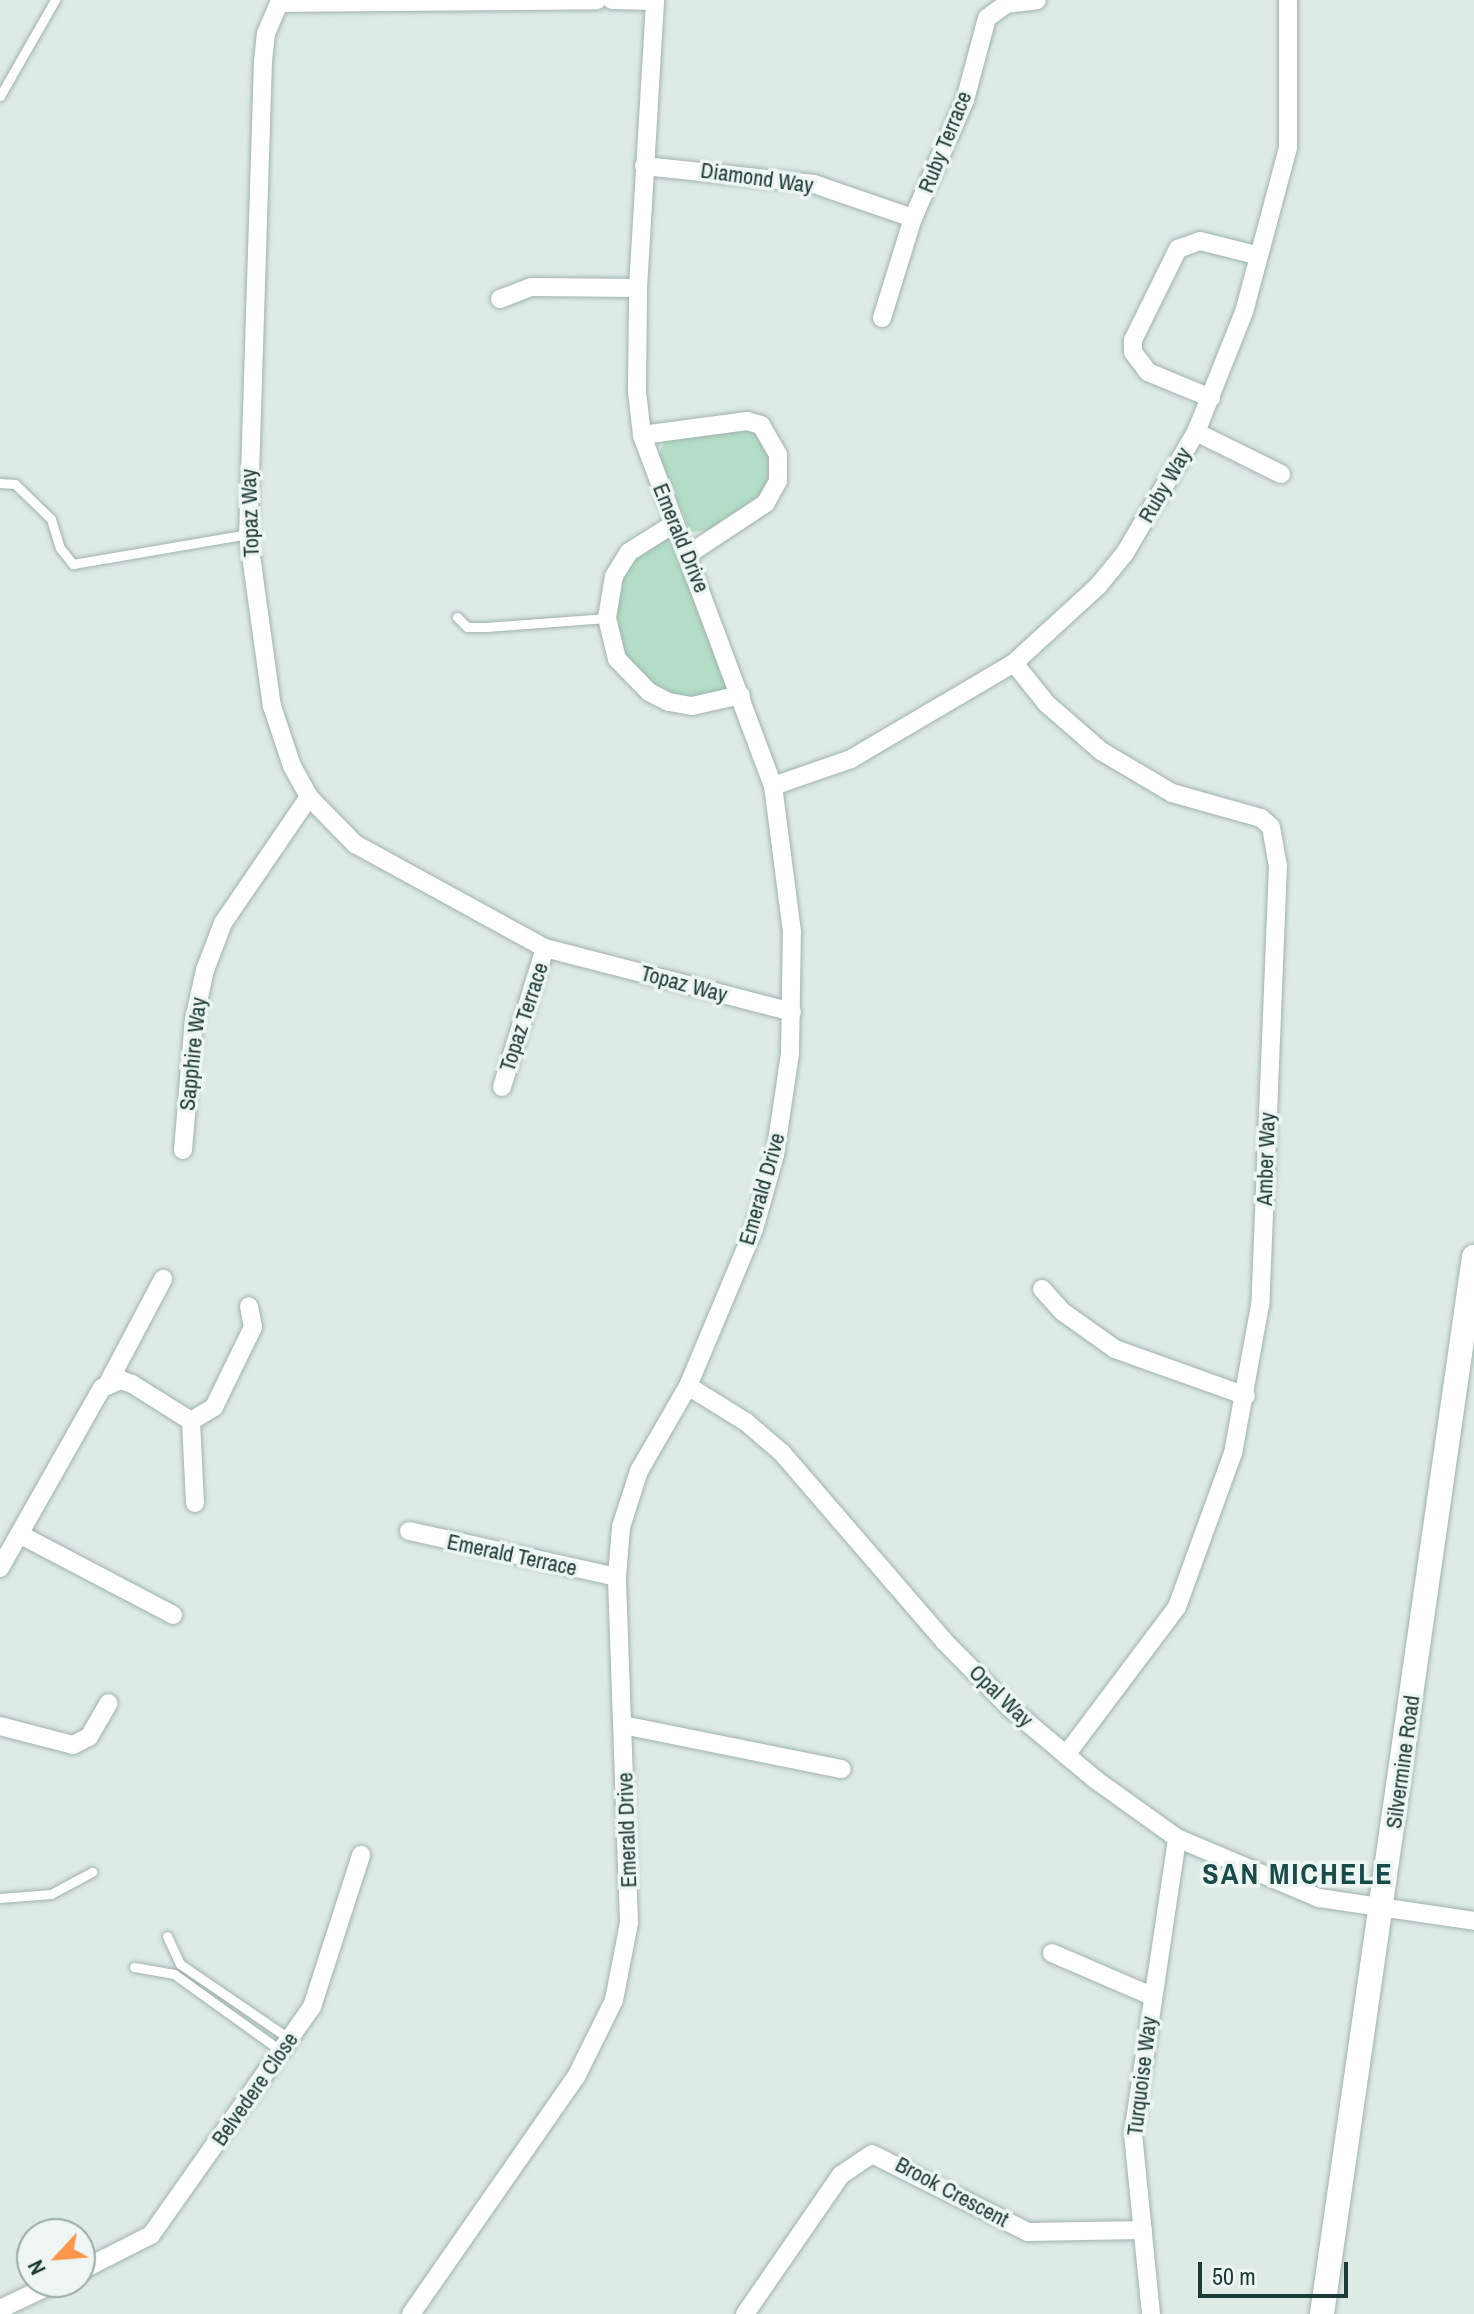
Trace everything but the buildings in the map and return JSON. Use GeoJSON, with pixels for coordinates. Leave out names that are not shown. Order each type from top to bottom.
{"type":"FeatureCollection","features":[{"type":"Feature","properties":{"kind":"street","name":"Topaz Way"},"geometry":{"type":"LineString","coordinates":[[597,0],[278,1],[266,33],[263,61],[248,534],[272,706],[287,755],[309,797],[355,844],[388,866],[545,948],[792,1012]]}},
{"type":"Feature","properties":{"kind":"street"},"geometry":{"type":"LineString","coordinates":[[612,0],[655,0]]}},
{"type":"Feature","properties":{"kind":"street","name":"Emerald Drive"},"geometry":{"type":"LineString","coordinates":[[411,2314],[576,2077],[614,2000],[629,1923],[617,1577],[628,1499],[688,1386],[754,1229],[775,1155],[792,1012],[792,932],[773,786],[689,554],[642,435],[637,392],[638,288],[655,0]]}},
{"type":"Feature","properties":{"kind":"street","name":"Ruby Terrace"},"geometry":{"type":"LineString","coordinates":[[882,318],[913,218],[965,100],[987,18],[1006,4],[1037,0]]}},
{"type":"Feature","properties":{"kind":"street","name":"Ruby Way"},"geometry":{"type":"LineString","coordinates":[[773,786],[864,752],[1014,663],[1119,561],[1196,432],[1244,312],[1256,255],[1288,148],[1288,0]]}},
{"type":"Feature","properties":{"kind":"street","name":"Diamond Way"},"geometry":{"type":"LineString","coordinates":[[644,166],[814,184],[913,218]]}},
{"type":"Feature","properties":{"kind":"street"},"geometry":{"type":"LineString","coordinates":[[1211,398],[1148,372],[1133,352],[1133,340],[1178,249],[1200,241],[1256,255]]}},
{"type":"Feature","properties":{"kind":"street"},"geometry":{"type":"LineString","coordinates":[[500,299],[531,287],[638,288]]}},
{"type":"Feature","properties":{"kind":"street"},"geometry":{"type":"LineString","coordinates":[[642,435],[747,421],[761,425],[778,455],[778,481],[766,503],[689,554]]}},
{"type":"Feature","properties":{"kind":"street"},"geometry":{"type":"LineString","coordinates":[[1196,432],[1281,474]]}},
{"type":"Feature","properties":{"kind":"street"},"geometry":{"type":"LineString","coordinates":[[675,523],[622,559],[608,597],[607,618],[617,659],[649,692],[692,706],[741,695]]}},
{"type":"Feature","properties":{"kind":"street","name":"Amber Way"},"geometry":{"type":"LineString","coordinates":[[1014,663],[1047,704],[1101,751],[1172,793],[1247,813],[1271,827],[1278,865],[1260,1305],[1246,1396],[1233,1453],[1177,1607],[1066,1755]]}},
{"type":"Feature","properties":{"kind":"street","name":"Sapphire Way"},"geometry":{"type":"LineString","coordinates":[[183,1150],[194,1020],[208,959],[223,923],[309,797]]}},
{"type":"Feature","properties":{"kind":"street","name":"Topaz Terrace"},"geometry":{"type":"LineString","coordinates":[[502,1087],[545,948]]}},
{"type":"Feature","properties":{"kind":"street","name":"Silvermine Road"},"geometry":{"type":"LineString","coordinates":[[1322,2314],[1474,1257]]}},
{"type":"Feature","properties":{"kind":"street"},"geometry":{"type":"LineString","coordinates":[[0,1568],[108,1383],[163,1279]]}},
{"type":"Feature","properties":{"kind":"street"},"geometry":{"type":"LineString","coordinates":[[1042,1289],[1063,1312],[1115,1349],[1246,1396]]}},
{"type":"Feature","properties":{"kind":"street"},"geometry":{"type":"LineString","coordinates":[[191,1421],[214,1407],[253,1327],[249,1306]]}},
{"type":"Feature","properties":{"kind":"street"},"geometry":{"type":"LineString","coordinates":[[108,1383],[132,1384],[191,1421]]}},
{"type":"Feature","properties":{"kind":"street","name":"Opal Way"},"geometry":{"type":"LineString","coordinates":[[688,1386],[746,1422],[782,1453],[944,1641],[1066,1755],[1177,1838],[1270,1881],[1319,1898],[1381,1910],[1474,1921]]}},
{"type":"Feature","properties":{"kind":"street"},"geometry":{"type":"LineString","coordinates":[[191,1421],[195,1503]]}},
{"type":"Feature","properties":{"kind":"street","name":"Emerald Terrace"},"geometry":{"type":"LineString","coordinates":[[409,1531],[617,1577]]}},
{"type":"Feature","properties":{"kind":"street"},"geometry":{"type":"LineString","coordinates":[[19,1534],[173,1615]]}},
{"type":"Feature","properties":{"kind":"street"},"geometry":{"type":"LineString","coordinates":[[0,1726],[73,1745],[89,1737],[109,1703]]}},
{"type":"Feature","properties":{"kind":"street"},"geometry":{"type":"LineString","coordinates":[[623,1725],[842,1769]]}},
{"type":"Feature","properties":{"kind":"street","name":"Turquoise Way"},"geometry":{"type":"LineString","coordinates":[[1151,2314],[1133,2134],[1177,1838]]}},
{"type":"Feature","properties":{"kind":"street","name":"Belvedere Close"},"geometry":{"type":"LineString","coordinates":[[96,2263],[151,2235],[286,2045],[322,1989],[361,1855]]}},
{"type":"Feature","properties":{"kind":"street"},"geometry":{"type":"LineString","coordinates":[[1052,1953],[1152,1996]]}},
{"type":"Feature","properties":{"kind":"street","name":"Brook Crescent"},"geometry":{"type":"LineString","coordinates":[[745,2314],[841,2175],[872,2154],[1028,2232],[1143,2230]]}},
{"type":"Feature","properties":{"kind":"street"},"geometry":{"type":"LineString","coordinates":[[0,2309],[23,2298]]}},
{"type":"Feature","properties":{"kind":"lane"},"geometry":{"type":"LineString","coordinates":[[0,96],[55,0]]}},
{"type":"Feature","properties":{"kind":"lane"},"geometry":{"type":"LineString","coordinates":[[0,483],[15,484],[51,519],[60,548],[73,564],[146,547],[248,534]]}},
{"type":"Feature","properties":{"kind":"lane"},"geometry":{"type":"LineString","coordinates":[[457,617],[467,627],[607,618]]}},
{"type":"Feature","properties":{"kind":"lane"},"geometry":{"type":"LineString","coordinates":[[0,1898],[51,1894],[92,1872]]}},
{"type":"Feature","properties":{"kind":"lane"},"geometry":{"type":"LineString","coordinates":[[167,1936],[180,1964],[286,2045]]}},
{"type":"Feature","properties":{"kind":"lane"},"geometry":{"type":"LineString","coordinates":[[134,1967],[174,1974],[286,2045]]}},
{"type":"Feature","properties":{"kind":"green space"},"geometry":{"type":"Polygon","coordinates":[[[761,428],[778,459],[776,485],[711,530],[691,532],[658,456],[670,430],[761,428]]]}},
{"type":"Feature","properties":{"kind":"green space"},"geometry":{"type":"Polygon","coordinates":[[[678,530],[737,694],[679,704],[639,675],[616,646],[616,598],[624,561],[678,530]]]}},
{"type":"Feature","properties":{"kind":"district","name":"SAN MICHELE"},"geometry":{"type":"Point","coordinates":[1298,1873]}}]}
